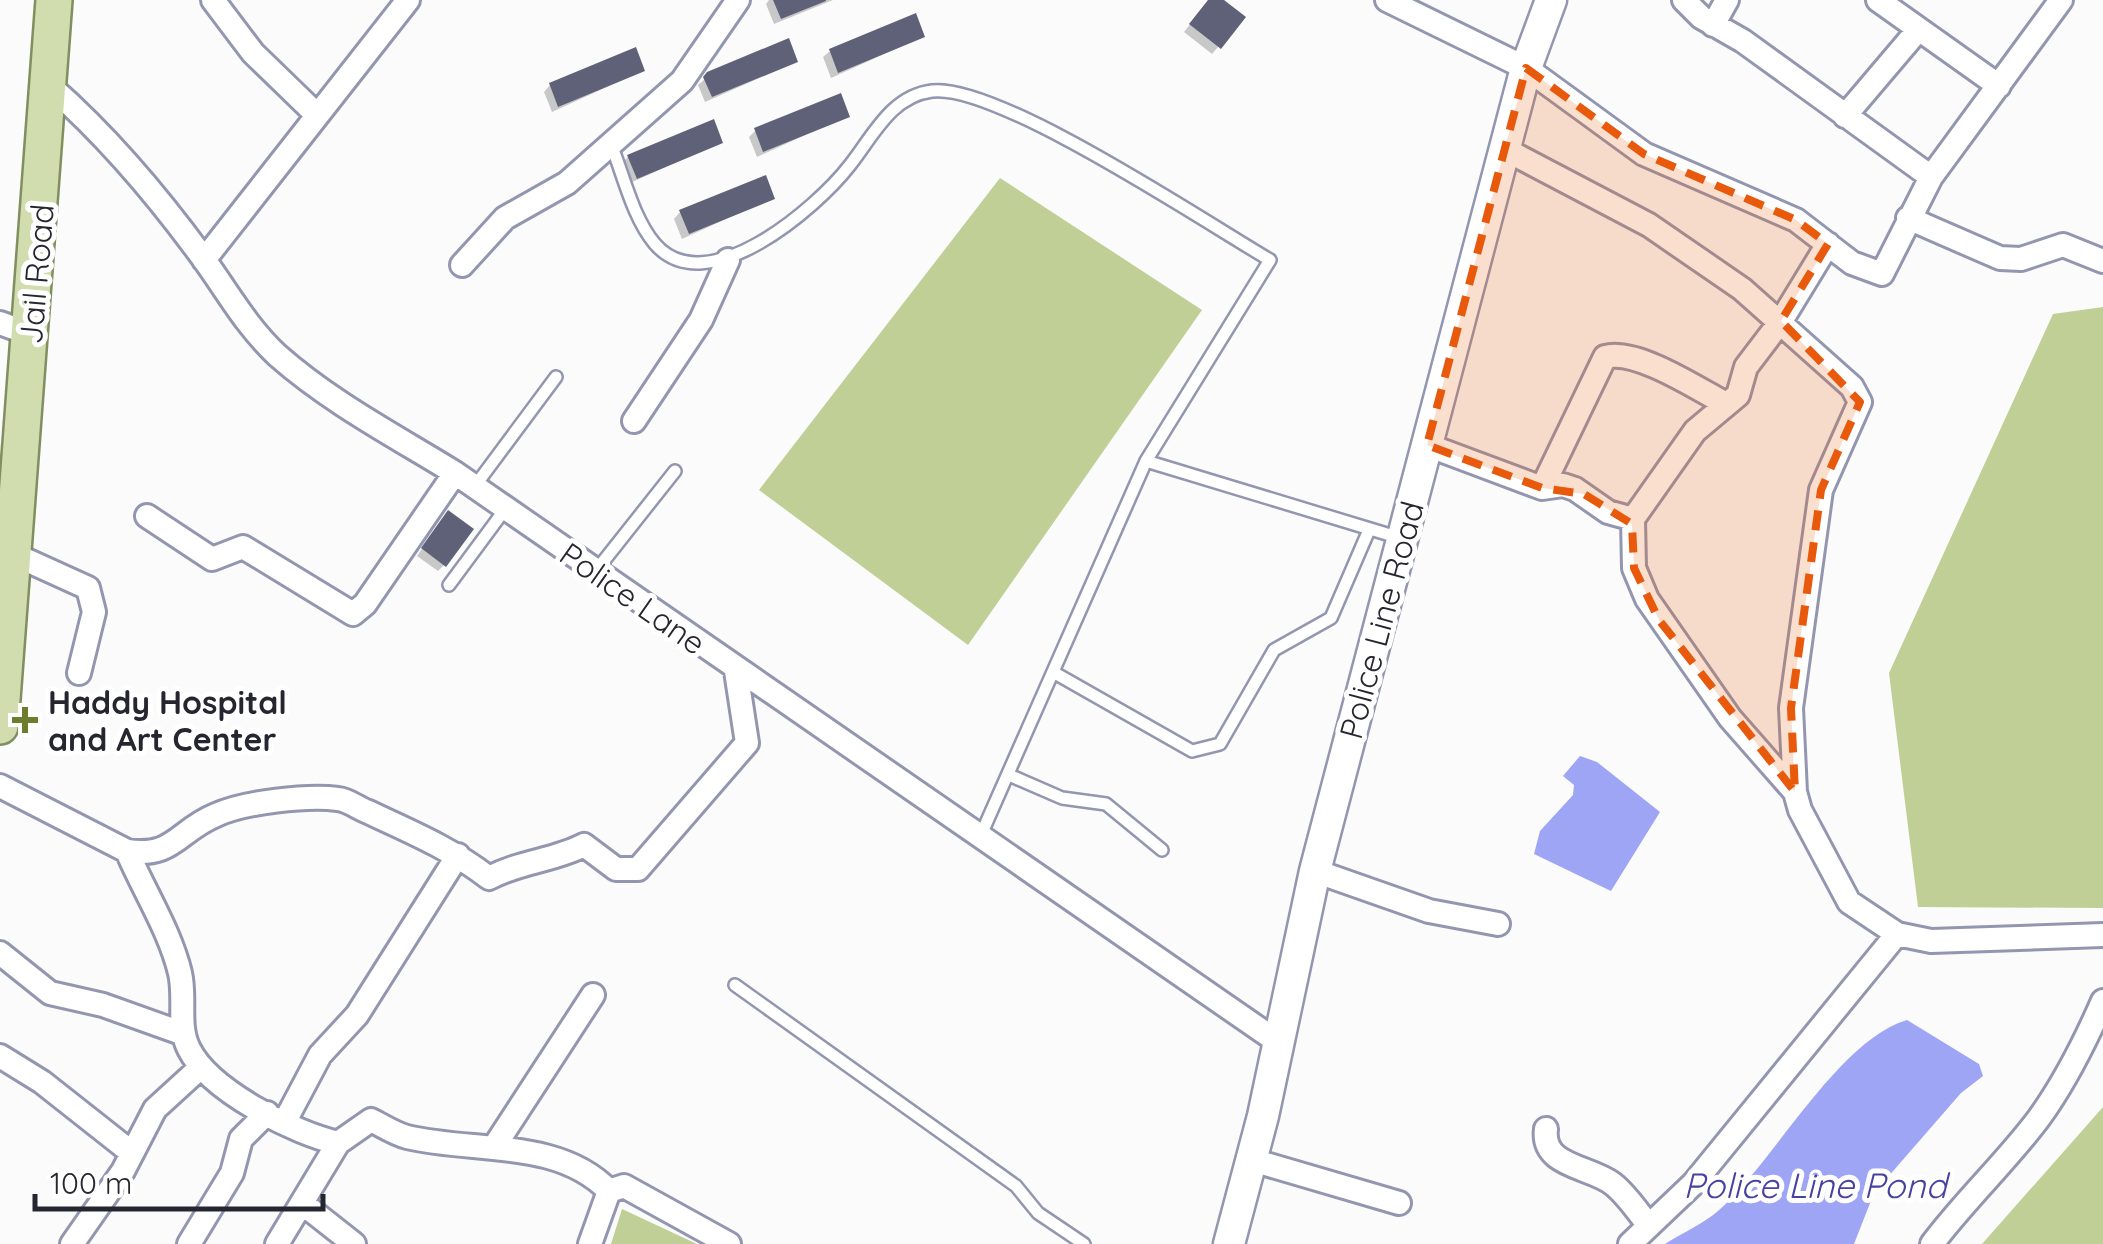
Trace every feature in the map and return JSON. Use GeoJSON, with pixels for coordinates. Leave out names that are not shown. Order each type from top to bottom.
{"type":"FeatureCollection","features":[{"type":"Feature","properties":{"kind":"main road","name":"Jail Road"},"geometry":{"type":"LineString","coordinates":[[0,726],[13,554],[19,392],[16,329],[51,87],[54,0]]}},
{"type":"Feature","properties":{"kind":"street"},"geometry":{"type":"LineString","coordinates":[[204,260],[408,0]]}},
{"type":"Feature","properties":{"kind":"street"},"geometry":{"type":"LineString","coordinates":[[462,265],[505,218],[566,183],[682,81],[738,0]]}},
{"type":"Feature","properties":{"kind":"street"},"geometry":{"type":"LineString","coordinates":[[1387,0],[1526,68],[1644,154],[1796,220],[1852,264],[1882,274],[1931,177],[2056,2]]}},
{"type":"Feature","properties":{"kind":"street","name":"Police Line Road"},"geometry":{"type":"LineString","coordinates":[[1229,1244],[1252,1160],[1315,871],[1508,150],[1526,68],[1551,0]]}},
{"type":"Feature","properties":{"kind":"street"},"geometry":{"type":"LineString","coordinates":[[1684,0],[1713,26],[1743,41],[1931,177]]}},
{"type":"Feature","properties":{"kind":"street"},"geometry":{"type":"LineString","coordinates":[[1713,26],[1727,0]]}},
{"type":"Feature","properties":{"kind":"street"},"geometry":{"type":"LineString","coordinates":[[1878,0],[1999,86]]}},
{"type":"Feature","properties":{"kind":"street"},"geometry":{"type":"LineString","coordinates":[[216,1],[252,53],[317,115]]}},
{"type":"Feature","properties":{"kind":"street"},"geometry":{"type":"LineString","coordinates":[[1846,116],[1918,30]]}},
{"type":"Feature","properties":{"kind":"street","name":"Police Lane"},"geometry":{"type":"LineString","coordinates":[[51,87],[99,129],[204,260],[241,317],[276,354],[320,389],[465,480],[736,671],[1278,1042]]}},
{"type":"Feature","properties":{"kind":"street"},"geometry":{"type":"LineString","coordinates":[[1508,150],[1649,224],[1781,321],[1852,386],[1860,402],[1821,490],[1791,708],[1794,792]]}},
{"type":"Feature","properties":{"kind":"street"},"geometry":{"type":"LineString","coordinates":[[1908,218],[2000,258],[2022,259],[2063,245],[2103,260]]}},
{"type":"Feature","properties":{"kind":"street"},"geometry":{"type":"LineString","coordinates":[[1828,244],[1781,321],[1746,367],[1738,395],[1694,431],[1632,518],[1632,554],[1647,599],[1730,718],[1794,792],[1828,868],[1849,902],[1897,934],[1931,941],[2103,935]]}},
{"type":"Feature","properties":{"kind":"street"},"geometry":{"type":"LineString","coordinates":[[634,421],[701,320],[728,260]]}},
{"type":"Feature","properties":{"kind":"street"},"geometry":{"type":"LineString","coordinates":[[1542,488],[1605,356],[1634,358],[1726,404]]}},
{"type":"Feature","properties":{"kind":"street"},"geometry":{"type":"LineString","coordinates":[[1427,445],[1542,488],[1563,485],[1619,518],[1632,518]]}},
{"type":"Feature","properties":{"kind":"street"},"geometry":{"type":"LineString","coordinates":[[148,516],[212,559],[243,547],[353,614],[465,480]]}},
{"type":"Feature","properties":{"kind":"street"},"geometry":{"type":"LineString","coordinates":[[13,554],[88,588],[94,612],[78,673]]}},
{"type":"Feature","properties":{"kind":"street"},"geometry":{"type":"LineString","coordinates":[[0,786],[127,851],[161,852],[193,826],[219,813],[258,803],[340,798],[458,854],[489,878],[516,863],[562,856],[584,845],[616,869],[638,869],[746,743],[736,671]]}},
{"type":"Feature","properties":{"kind":"street"},"geometry":{"type":"LineString","coordinates":[[127,851],[180,974],[184,1034],[201,1067],[275,1118],[338,1143]]}},
{"type":"Feature","properties":{"kind":"street"},"geometry":{"type":"LineString","coordinates":[[189,1244],[232,1173],[241,1139],[275,1118],[320,1054],[357,1015],[458,854]]}},
{"type":"Feature","properties":{"kind":"street"},"geometry":{"type":"LineString","coordinates":[[1315,871],[1429,911],[1498,924]]}},
{"type":"Feature","properties":{"kind":"street"},"geometry":{"type":"LineString","coordinates":[[1630,1244],[1693,1184],[1897,934]]}},
{"type":"Feature","properties":{"kind":"street"},"geometry":{"type":"LineString","coordinates":[[0,953],[50,993],[103,1005],[184,1034]]}},
{"type":"Feature","properties":{"kind":"street"},"geometry":{"type":"LineString","coordinates":[[494,1147],[593,995]]}},
{"type":"Feature","properties":{"kind":"street"},"geometry":{"type":"LineString","coordinates":[[1932,1244],[1974,1189],[2038,1119],[2080,1052],[2103,1001]]}},
{"type":"Feature","properties":{"kind":"street"},"geometry":{"type":"LineString","coordinates":[[0,1056],[132,1152]]}},
{"type":"Feature","properties":{"kind":"street"},"geometry":{"type":"LineString","coordinates":[[72,1244],[155,1109],[201,1067]]}},
{"type":"Feature","properties":{"kind":"street"},"geometry":{"type":"LineString","coordinates":[[277,1244],[338,1143],[372,1120],[405,1137],[494,1147],[592,1174],[609,1191]]}},
{"type":"Feature","properties":{"kind":"street"},"geometry":{"type":"LineString","coordinates":[[1546,1129],[1545,1139],[1555,1158],[1610,1182],[1649,1226]]}},
{"type":"Feature","properties":{"kind":"street"},"geometry":{"type":"LineString","coordinates":[[1252,1160],[1399,1203]]}},
{"type":"Feature","properties":{"kind":"street"},"geometry":{"type":"LineString","coordinates":[[609,1191],[624,1186],[728,1244]]}},
{"type":"Feature","properties":{"kind":"street"},"geometry":{"type":"LineString","coordinates":[[590,1244],[609,1191]]}},
{"type":"Feature","properties":{"kind":"street"},"geometry":{"type":"LineString","coordinates":[[302,1203],[354,1244]]}},
{"type":"Feature","properties":{"kind":"lane"},"geometry":{"type":"LineString","coordinates":[[612,146],[644,229],[657,247],[680,261],[700,266],[728,260],[752,247],[838,178],[888,113],[928,91],[949,90],[1019,113],[1270,260],[1146,461],[979,838]]}},
{"type":"Feature","properties":{"kind":"lane"},"geometry":{"type":"LineString","coordinates":[[465,480],[556,377]]}},
{"type":"Feature","properties":{"kind":"lane"},"geometry":{"type":"LineString","coordinates":[[1146,461],[1402,538]]}},
{"type":"Feature","properties":{"kind":"lane"},"geometry":{"type":"LineString","coordinates":[[595,572],[675,472]]}},
{"type":"Feature","properties":{"kind":"lane"},"geometry":{"type":"LineString","coordinates":[[449,585],[506,508]]}},
{"type":"Feature","properties":{"kind":"lane"},"geometry":{"type":"LineString","coordinates":[[1053,672],[1192,750],[1220,744],[1274,650],[1331,618],[1369,530]]}},
{"type":"Feature","properties":{"kind":"lane"},"geometry":{"type":"LineString","coordinates":[[1010,775],[1062,798],[1106,804],[1162,850]]}},
{"type":"Feature","properties":{"kind":"lane"},"geometry":{"type":"LineString","coordinates":[[735,985],[1016,1186],[1038,1213],[1084,1244]]}},
{"type":"Feature","properties":{"kind":"highlighted area"},"geometry":{"type":"Polygon","coordinates":[[[1526,68],[1644,154],[1796,220],[1828,244],[1781,321],[1860,402],[1821,490],[1791,708],[1795,792],[1659,620],[1634,568],[1632,524],[1584,494],[1542,488],[1427,445],[1526,68]]]}},
{"type":"Feature","properties":{"kind":"green space"},"geometry":{"type":"Polygon","coordinates":[[[1000,178],[1202,310],[968,645],[759,490],[1000,178]]]}},
{"type":"Feature","properties":{"kind":"green space"},"geometry":{"type":"Polygon","coordinates":[[[2103,307],[2103,908],[1918,907],[1889,673],[2053,314],[2103,307]]]}},
{"type":"Feature","properties":{"kind":"green space"},"geometry":{"type":"Polygon","coordinates":[[[2103,1107],[2103,1244],[1982,1244],[2103,1107]]]}},
{"type":"Feature","properties":{"kind":"green space"},"geometry":{"type":"Polygon","coordinates":[[[622,1209],[697,1244],[611,1244],[622,1209]]]}},
{"type":"Feature","properties":{"kind":"water"},"geometry":{"type":"Polygon","coordinates":[[[1580,756],[1597,762],[1660,812],[1611,891],[1534,854],[1540,831],[1573,795],[1574,785],[1563,776],[1580,756]]]}},
{"type":"Feature","properties":{"kind":"water","name":"Police Line Pond"},"geometry":{"type":"Polygon","coordinates":[[[1907,1020],[1979,1064],[1983,1076],[1961,1093],[1874,1193],[1854,1244],[1665,1244],[1718,1211],[1831,1077],[1881,1032],[1907,1020]]]}},
{"type":"Feature","properties":{"kind":"building"},"geometry":{"type":"Polygon","coordinates":[[[773,0],[826,0],[826,1],[781,19],[773,0]]]}},
{"type":"Feature","properties":{"kind":"building"},"geometry":{"type":"Polygon","coordinates":[[[1208,0],[1224,0],[1246,17],[1221,49],[1189,24],[1208,0]]]}},
{"type":"Feature","properties":{"kind":"building"},"geometry":{"type":"Polygon","coordinates":[[[916,13],[925,37],[838,73],[829,49],[916,13]]]}},
{"type":"Feature","properties":{"kind":"building"},"geometry":{"type":"Polygon","coordinates":[[[789,38],[798,62],[712,97],[703,77],[707,72],[789,38]]]}},
{"type":"Feature","properties":{"kind":"building"},"geometry":{"type":"Polygon","coordinates":[[[636,47],[645,71],[558,107],[549,83],[636,47]]]}},
{"type":"Feature","properties":{"kind":"building"},"geometry":{"type":"Polygon","coordinates":[[[841,93],[850,117],[763,152],[754,128],[841,93]]]}},
{"type":"Feature","properties":{"kind":"building"},"geometry":{"type":"Polygon","coordinates":[[[714,119],[723,143],[637,179],[627,155],[714,119]]]}},
{"type":"Feature","properties":{"kind":"building"},"geometry":{"type":"Polygon","coordinates":[[[766,175],[775,199],[689,234],[679,210],[766,175]]]}},
{"type":"Feature","properties":{"kind":"building"},"geometry":{"type":"Polygon","coordinates":[[[448,510],[474,529],[446,567],[421,548],[448,510]]]}},
{"type":"Feature","properties":{"kind":"place","name":"Haddy Hospital and Art Center"},"geometry":{"type":"Point","coordinates":[25,720]}}]}
